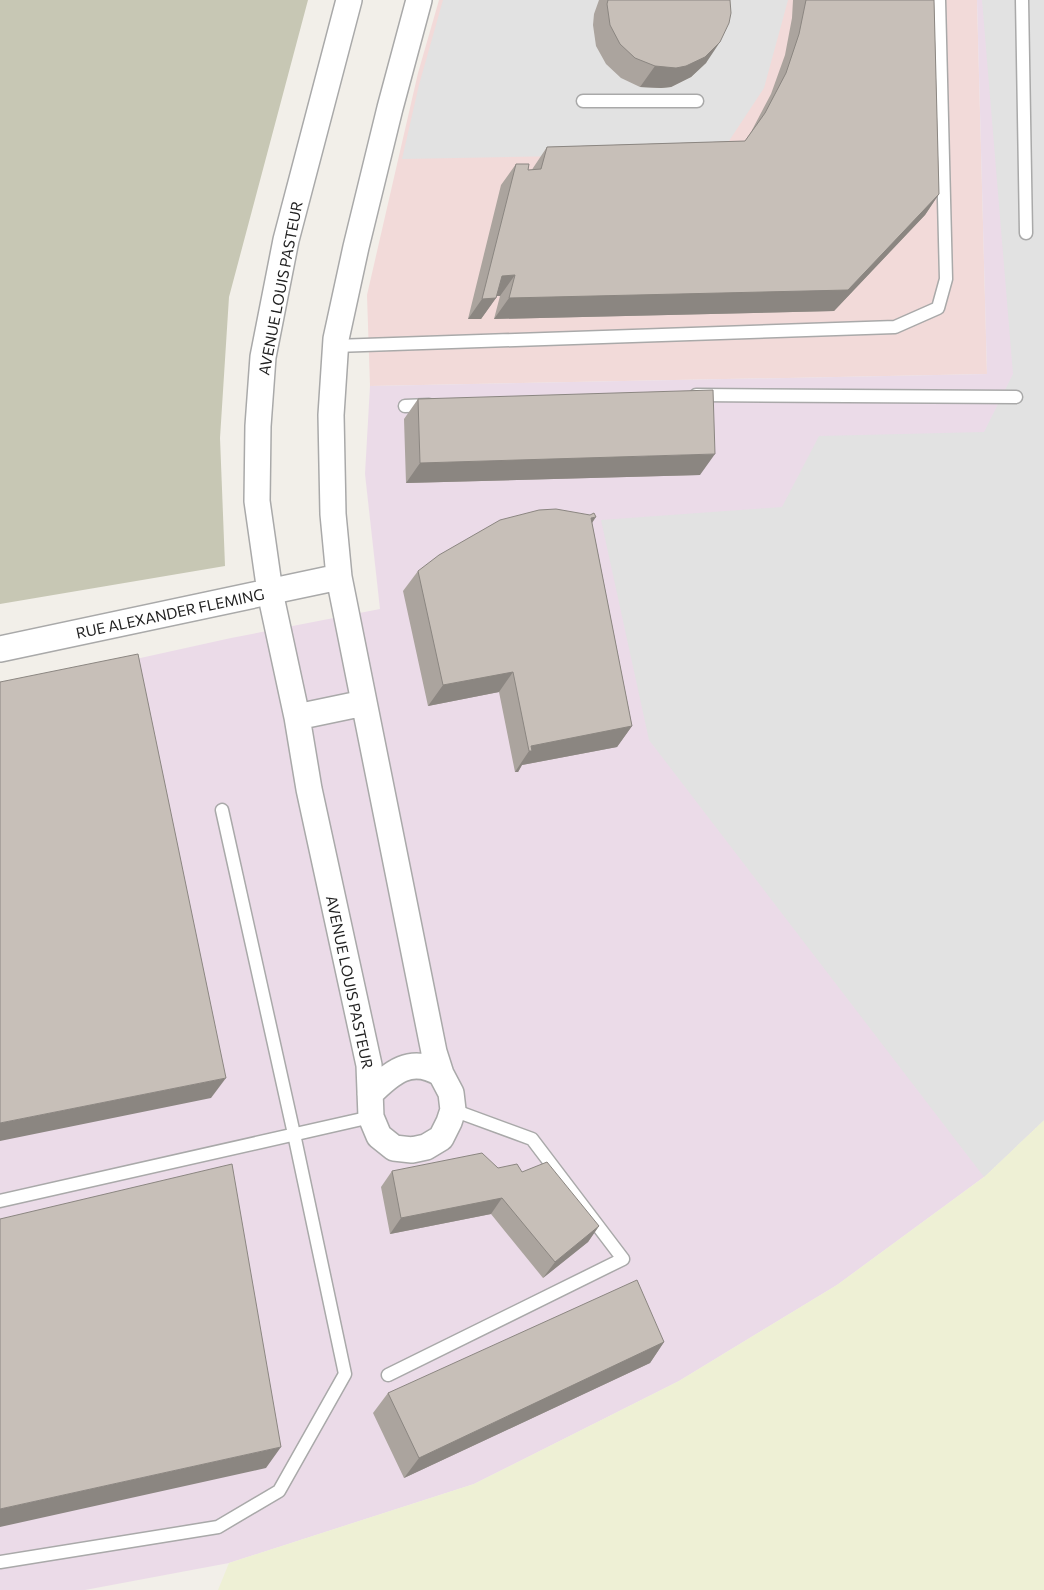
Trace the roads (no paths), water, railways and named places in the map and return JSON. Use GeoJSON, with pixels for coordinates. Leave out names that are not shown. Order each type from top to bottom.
{"type":"FeatureCollection","features":[{"type":"Feature","properties":{"kind":"street","name":"AVENUE LOUIS PASTEUR"},"geometry":{"type":"LineString","coordinates":[[349,0],[286,240],[263,358],[258,426],[257,501],[270,592],[297,717],[309,788],[369,1065],[370,1106],[379,1136],[394,1148],[412,1150],[426,1147],[441,1138],[453,1110]]}},
{"type":"Feature","properties":{"kind":"street"},"geometry":{"type":"LineString","coordinates":[[419,0],[369,191],[335,346],[331,415],[334,514],[339,577],[364,703],[434,1052],[441,1074],[451,1093],[453,1110]]}},
{"type":"Feature","properties":{"kind":"street","name":"RUE ALEXANDER FLEMING"},"geometry":{"type":"LineString","coordinates":[[0,649],[339,577]]}},
{"type":"Feature","properties":{"kind":"street"},"geometry":{"type":"LineString","coordinates":[[297,717],[364,703]]}},
{"type":"Feature","properties":{"kind":"street"},"geometry":{"type":"LineString","coordinates":[[370,1106],[388,1076],[413,1065],[431,1067],[441,1074]]}},
{"type":"Feature","properties":{"kind":"lane"},"geometry":{"type":"LineString","coordinates":[[335,346],[895,327],[938,308],[946,279],[939,0]]}},
{"type":"Feature","properties":{"kind":"lane"},"geometry":{"type":"LineString","coordinates":[[1022,0],[1026,233]]}},
{"type":"Feature","properties":{"kind":"lane"},"geometry":{"type":"LineString","coordinates":[[583,101],[697,101]]}},
{"type":"Feature","properties":{"kind":"lane"},"geometry":{"type":"LineString","coordinates":[[683,395],[1016,397]]}},
{"type":"Feature","properties":{"kind":"lane"},"geometry":{"type":"LineString","coordinates":[[405,406],[445,404]]}},
{"type":"Feature","properties":{"kind":"lane"},"geometry":{"type":"LineString","coordinates":[[0,1562],[218,1528],[279,1491],[345,1374],[222,810]]}},
{"type":"Feature","properties":{"kind":"lane"},"geometry":{"type":"LineString","coordinates":[[0,1201],[294,1134],[370,1106]]}},
{"type":"Feature","properties":{"kind":"lane"},"geometry":{"type":"LineString","coordinates":[[388,1375],[623,1258],[532,1139],[453,1110]]}}]}
